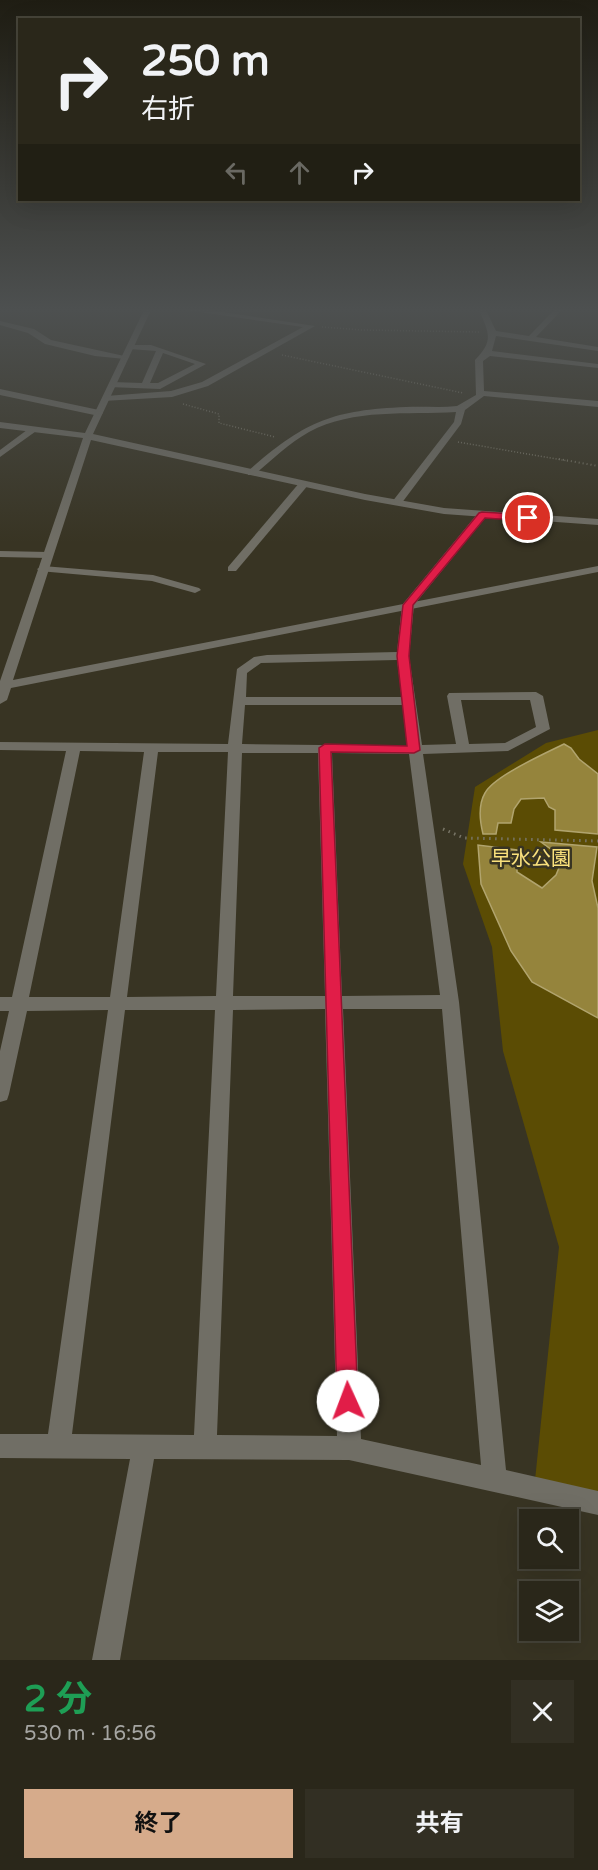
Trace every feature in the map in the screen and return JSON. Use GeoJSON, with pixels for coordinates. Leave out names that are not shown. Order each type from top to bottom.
{"type":"FeatureCollection","features":[{"type":"Feature","properties":{"kind":"street"},"geometry":{"type":"LineString","coordinates":[[0,700],[2,685],[88,436],[111,387]]}},
{"type":"Feature","properties":{"kind":"street"},"geometry":{"type":"LineString","coordinates":[[106,399],[158,395],[190,387]]}},
{"type":"Feature","properties":{"kind":"street"},"geometry":{"type":"LineString","coordinates":[[480,387],[480,395]]}},
{"type":"Feature","properties":{"kind":"street"},"geometry":{"type":"LineString","coordinates":[[0,392],[99,412]]}},
{"type":"Feature","properties":{"kind":"street"},"geometry":{"type":"LineString","coordinates":[[251,473],[288,440],[304,430],[352,415],[398,410],[461,408],[480,395],[598,404]]}},
{"type":"Feature","properties":{"kind":"street"},"geometry":{"type":"LineString","coordinates":[[397,502],[458,422],[461,408]]}},
{"type":"Feature","properties":{"kind":"street"},"geometry":{"type":"LineString","coordinates":[[0,424],[88,436],[251,473],[397,502],[482,515],[598,522]]}},
{"type":"Feature","properties":{"kind":"street"},"geometry":{"type":"LineString","coordinates":[[0,454],[34,429]]}},
{"type":"Feature","properties":{"kind":"street"},"geometry":{"type":"LineString","coordinates":[[232,569],[304,484]]}},
{"type":"Feature","properties":{"kind":"street"},"geometry":{"type":"LineString","coordinates":[[482,515],[408,605],[403,656],[450,1002],[495,1481]]}},
{"type":"Feature","properties":{"kind":"street"},"geometry":{"type":"LineString","coordinates":[[0,554],[48,555]]}},
{"type":"Feature","properties":{"kind":"street"},"geometry":{"type":"LineString","coordinates":[[43,569],[153,578],[195,590]]}},
{"type":"Feature","properties":{"kind":"street"},"geometry":{"type":"LineString","coordinates":[[2,685],[598,569]]}},
{"type":"Feature","properties":{"kind":"street"},"geometry":{"type":"LineString","coordinates":[[205,1447],[241,672],[258,660],[293,657],[403,656]]}},
{"type":"Feature","properties":{"kind":"street"},"geometry":{"type":"LineString","coordinates":[[0,746],[414,750],[508,747],[543,729],[536,696],[454,696],[464,748]]}},
{"type":"Feature","properties":{"kind":"street"},"geometry":{"type":"LineString","coordinates":[[239,701],[408,701]]}},
{"type":"Feature","properties":{"kind":"street"},"geometry":{"type":"LineString","coordinates":[[0,1094],[74,746]]}},
{"type":"Feature","properties":{"kind":"street"},"geometry":{"type":"LineString","coordinates":[[58,1446],[152,747]]}},
{"type":"Feature","properties":{"kind":"street"},"geometry":{"type":"LineString","coordinates":[[325,748],[349,1448]]}},
{"type":"Feature","properties":{"kind":"street"},"geometry":{"type":"LineString","coordinates":[[0,1004],[450,1002]]}},
{"type":"Feature","properties":{"kind":"street"},"geometry":{"type":"LineString","coordinates":[[0,1446],[349,1448],[598,1503]]}},
{"type":"Feature","properties":{"kind":"street"},"geometry":{"type":"LineString","coordinates":[[106,1660],[144,1447]]}},
{"type":"Feature","properties":{"kind":"path"},"geometry":{"type":"LineString","coordinates":[[443,387],[480,395]]}},
{"type":"Feature","properties":{"kind":"path"},"geometry":{"type":"LineString","coordinates":[[158,395],[219,414],[219,423],[288,440]]}},
{"type":"Feature","properties":{"kind":"path"},"geometry":{"type":"LineString","coordinates":[[444,440],[598,466]]}},
{"type":"Feature","properties":{"kind":"path"},"geometry":{"type":"LineString","coordinates":[[464,838],[598,841]]}},
{"type":"Feature","properties":{"kind":"green space","name":"早水公園"},"geometry":{"type":"Polygon","coordinates":[[[598,730],[598,1503],[534,1490],[559,1247],[503,1051],[492,947],[463,864],[475,787],[546,743],[598,730]]]}},
{"type":"Feature","properties":{"kind":"shaded area"},"geometry":{"type":"Polygon","coordinates":[[[564,744],[598,774],[598,834],[555,830],[555,810],[549,807],[544,798],[521,799],[514,809],[511,823],[498,823],[496,834],[483,834],[480,808],[490,786],[521,766],[564,744]]]}},
{"type":"Feature","properties":{"kind":"shaded area"},"geometry":{"type":"Polygon","coordinates":[[[541,842],[597,847],[592,881],[598,908],[598,1018],[532,982],[511,951],[481,884],[478,845],[517,850],[517,872],[542,888],[556,875],[563,858],[541,842]]]}},
{"type":"Feature","properties":{"kind":"route"},"geometry":{"type":"LineString","coordinates":[[348,1401],[325,748],[414,750],[403,656],[408,605],[482,515],[528,518]]}}]}
